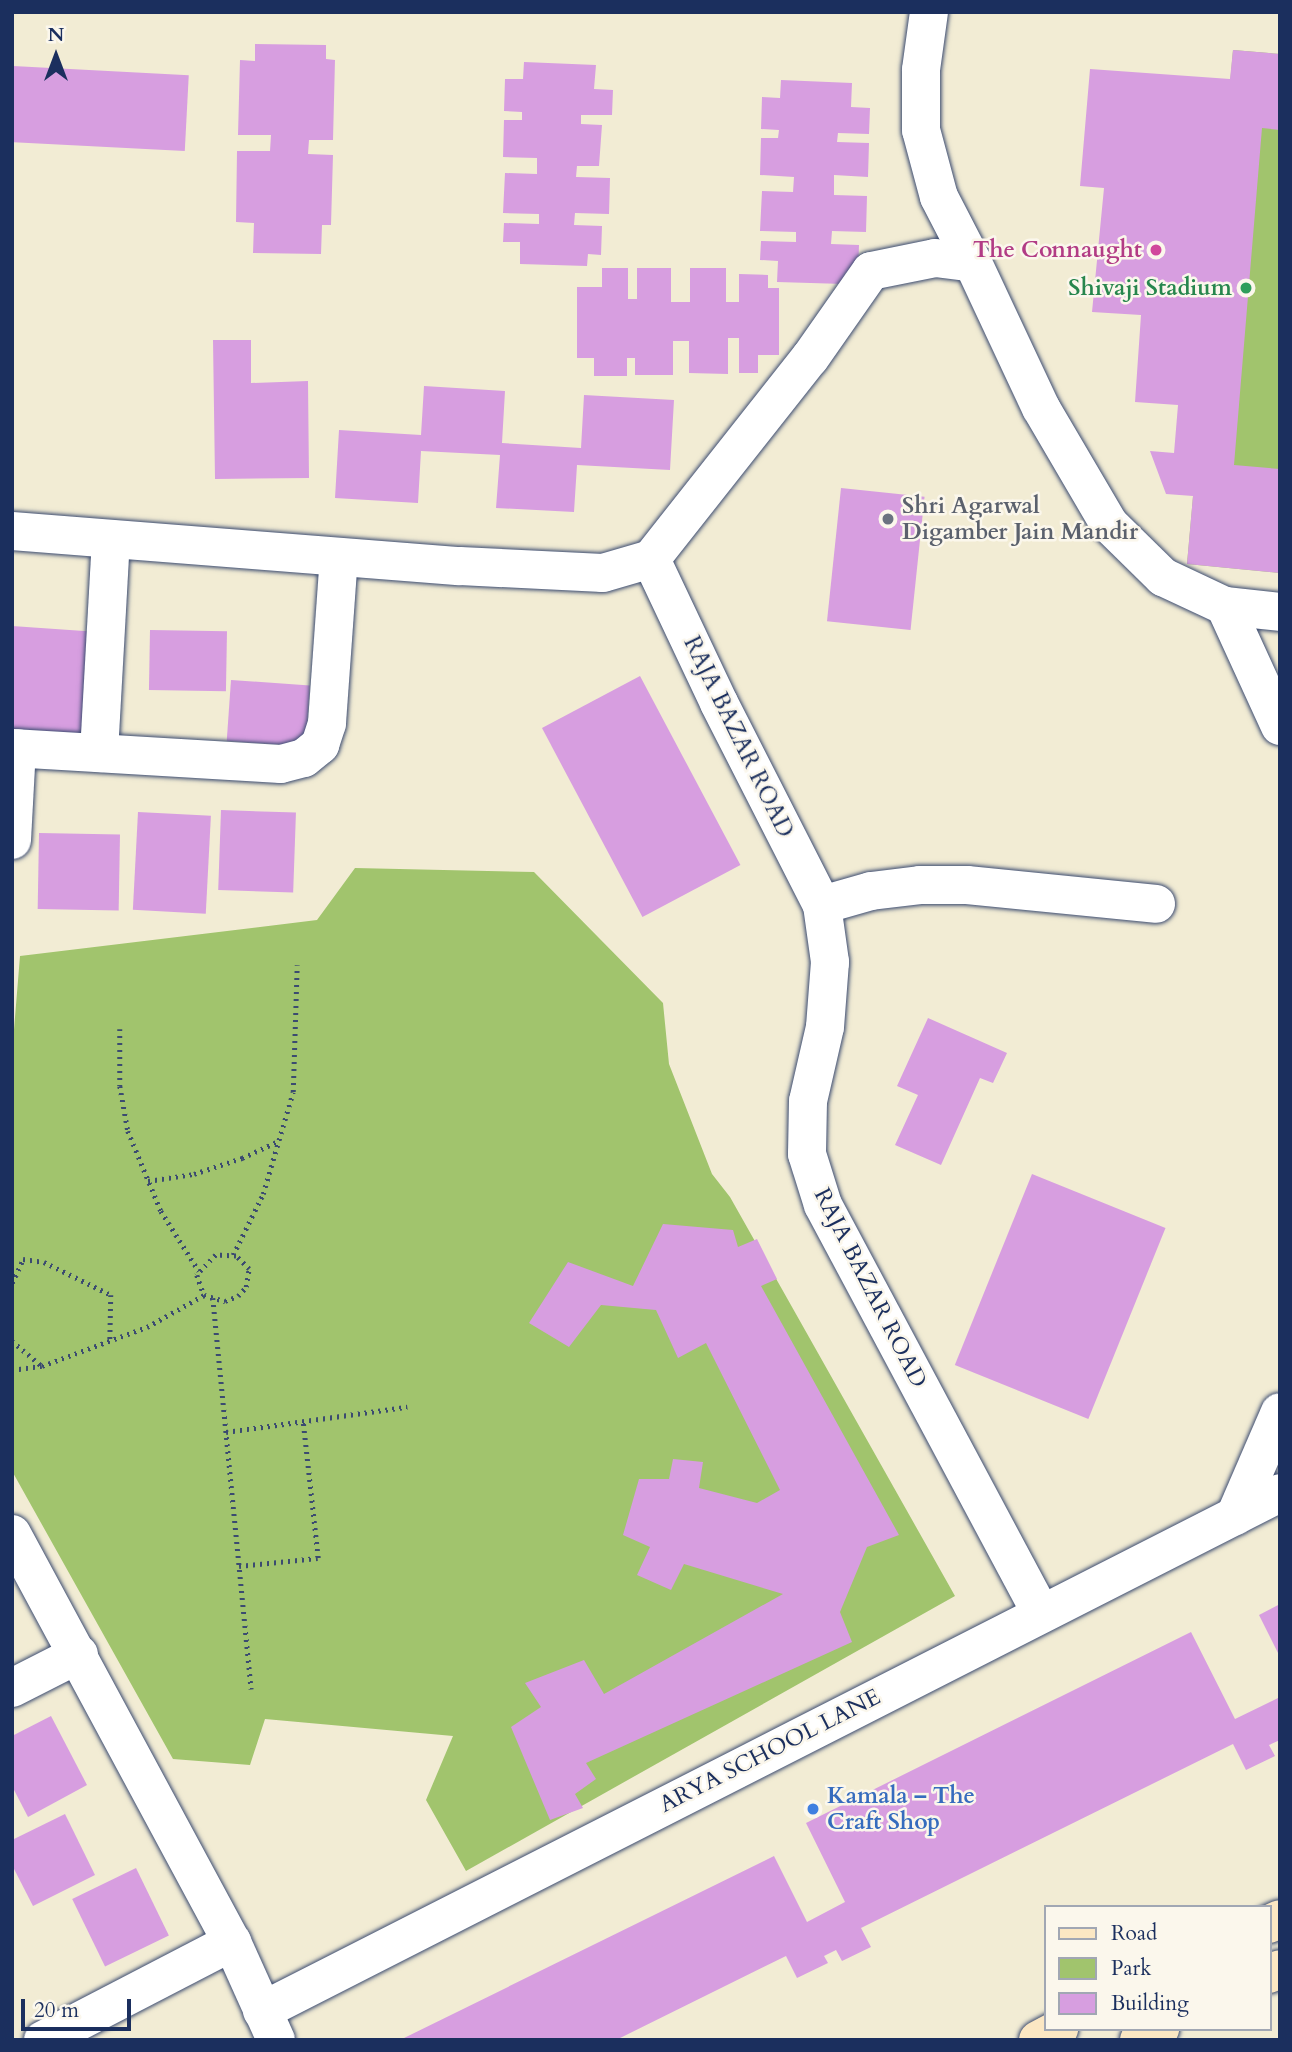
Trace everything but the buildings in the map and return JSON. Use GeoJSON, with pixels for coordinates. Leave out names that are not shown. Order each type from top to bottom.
{"type":"FeatureCollection","features":[{"type":"Feature","properties":{"kind":"main road"},"geometry":{"type":"LineString","coordinates":[[1038,2040],[1055,2031]]}},
{"type":"Feature","properties":{"kind":"main road"},"geometry":{"type":"LineString","coordinates":[[1139,2040],[1156,2031]]}},
{"type":"Feature","properties":{"kind":"street"},"geometry":{"type":"LineString","coordinates":[[929,12],[921,70],[921,131],[939,197],[974,263],[1041,408],[1109,524],[1163,577],[1225,606],[1280,612]]}},
{"type":"Feature","properties":{"kind":"street"},"geometry":{"type":"LineString","coordinates":[[12,531],[339,557],[603,573],[651,559],[810,358],[871,271],[935,258],[974,263]]}},
{"type":"Feature","properties":{"kind":"street"},"geometry":{"type":"LineString","coordinates":[[99,753],[111,539]]}},
{"type":"Feature","properties":{"kind":"street"},"geometry":{"type":"LineString","coordinates":[[12,840],[14,748],[281,764],[304,758],[320,745],[327,723],[339,557]]}},
{"type":"Feature","properties":{"kind":"street","name":"RAJA BAZAR ROAD"},"geometry":{"type":"LineString","coordinates":[[651,559],[719,703],[822,905],[830,962],[825,1027],[808,1101],[807,1154],[823,1205],[1040,1612]]}},
{"type":"Feature","properties":{"kind":"street"},"geometry":{"type":"LineString","coordinates":[[1225,606],[1280,726]]}},
{"type":"Feature","properties":{"kind":"street"},"geometry":{"type":"LineString","coordinates":[[822,905],[871,891],[920,884],[967,884],[1156,904]]}},
{"type":"Feature","properties":{"kind":"street"},"geometry":{"type":"LineString","coordinates":[[1234,1516],[1280,1412]]}},
{"type":"Feature","properties":{"kind":"street","name":"ARYA SCHOOL LANE"},"geometry":{"type":"LineString","coordinates":[[269,2025],[1040,1612],[1280,1493]]}},
{"type":"Feature","properties":{"kind":"street"},"geometry":{"type":"LineString","coordinates":[[12,1534],[232,1942],[269,2025]]}},
{"type":"Feature","properties":{"kind":"street"},"geometry":{"type":"LineString","coordinates":[[12,1688],[79,1654]]}},
{"type":"Feature","properties":{"kind":"street"},"geometry":{"type":"LineString","coordinates":[[43,2040],[232,1942]]}},
{"type":"Feature","properties":{"kind":"path"},"geometry":{"type":"LineString","coordinates":[[233,1255],[263,1194],[293,1092],[298,965]]}},
{"type":"Feature","properties":{"kind":"path"},"geometry":{"type":"LineString","coordinates":[[120,1028],[120,1086],[128,1131],[161,1211],[199,1271]]}},
{"type":"Feature","properties":{"kind":"path"},"geometry":{"type":"LineString","coordinates":[[148,1181],[194,1174],[242,1158],[278,1142]]}},
{"type":"Feature","properties":{"kind":"path"},"geometry":{"type":"LineString","coordinates":[[12,1370],[42,1366],[147,1327],[204,1295],[225,1301],[238,1296],[246,1287],[249,1269],[233,1255],[216,1255],[197,1275],[204,1295]]}},
{"type":"Feature","properties":{"kind":"path"},"geometry":{"type":"LineString","coordinates":[[12,1283],[23,1259],[44,1262],[111,1295],[110,1341]]}},
{"type":"Feature","properties":{"kind":"path"},"geometry":{"type":"LineString","coordinates":[[213,1298],[251,1689]]}},
{"type":"Feature","properties":{"kind":"path"},"geometry":{"type":"LineString","coordinates":[[12,1341],[42,1366]]}},
{"type":"Feature","properties":{"kind":"path"},"geometry":{"type":"LineString","coordinates":[[226,1432],[407,1407]]}},
{"type":"Feature","properties":{"kind":"path"},"geometry":{"type":"LineString","coordinates":[[239,1566],[318,1558],[303,1422]]}},
{"type":"Feature","properties":{"kind":"green space","name":"Shivaji Stadium"},"geometry":{"type":"Polygon","coordinates":[[[1233,50],[1280,54],[1280,573],[1187,564],[1233,50]]]}},
{"type":"Feature","properties":{"kind":"green space"},"geometry":{"type":"Polygon","coordinates":[[[355,868],[534,872],[663,1003],[669,1064],[712,1174],[730,1197],[955,1596],[466,1871],[426,1800],[453,1736],[265,1719],[250,1765],[173,1759],[12,1471],[12,1054],[20,956],[317,920],[355,868]]]}},
{"type":"Feature","properties":{"kind":"place","name":"The Connaught"},"geometry":{"type":"Point","coordinates":[1156,250]}},
{"type":"Feature","properties":{"kind":"place","name":"Shivaji Stadium"},"geometry":{"type":"Point","coordinates":[1246,288]}},
{"type":"Feature","properties":{"kind":"place","name":"Shri Agarwal Digamber Jain Mandir"},"geometry":{"type":"Point","coordinates":[888,519]}},
{"type":"Feature","properties":{"kind":"place","name":"Kamala – The Craft Shop"},"geometry":{"type":"Point","coordinates":[813,1809]}}]}
